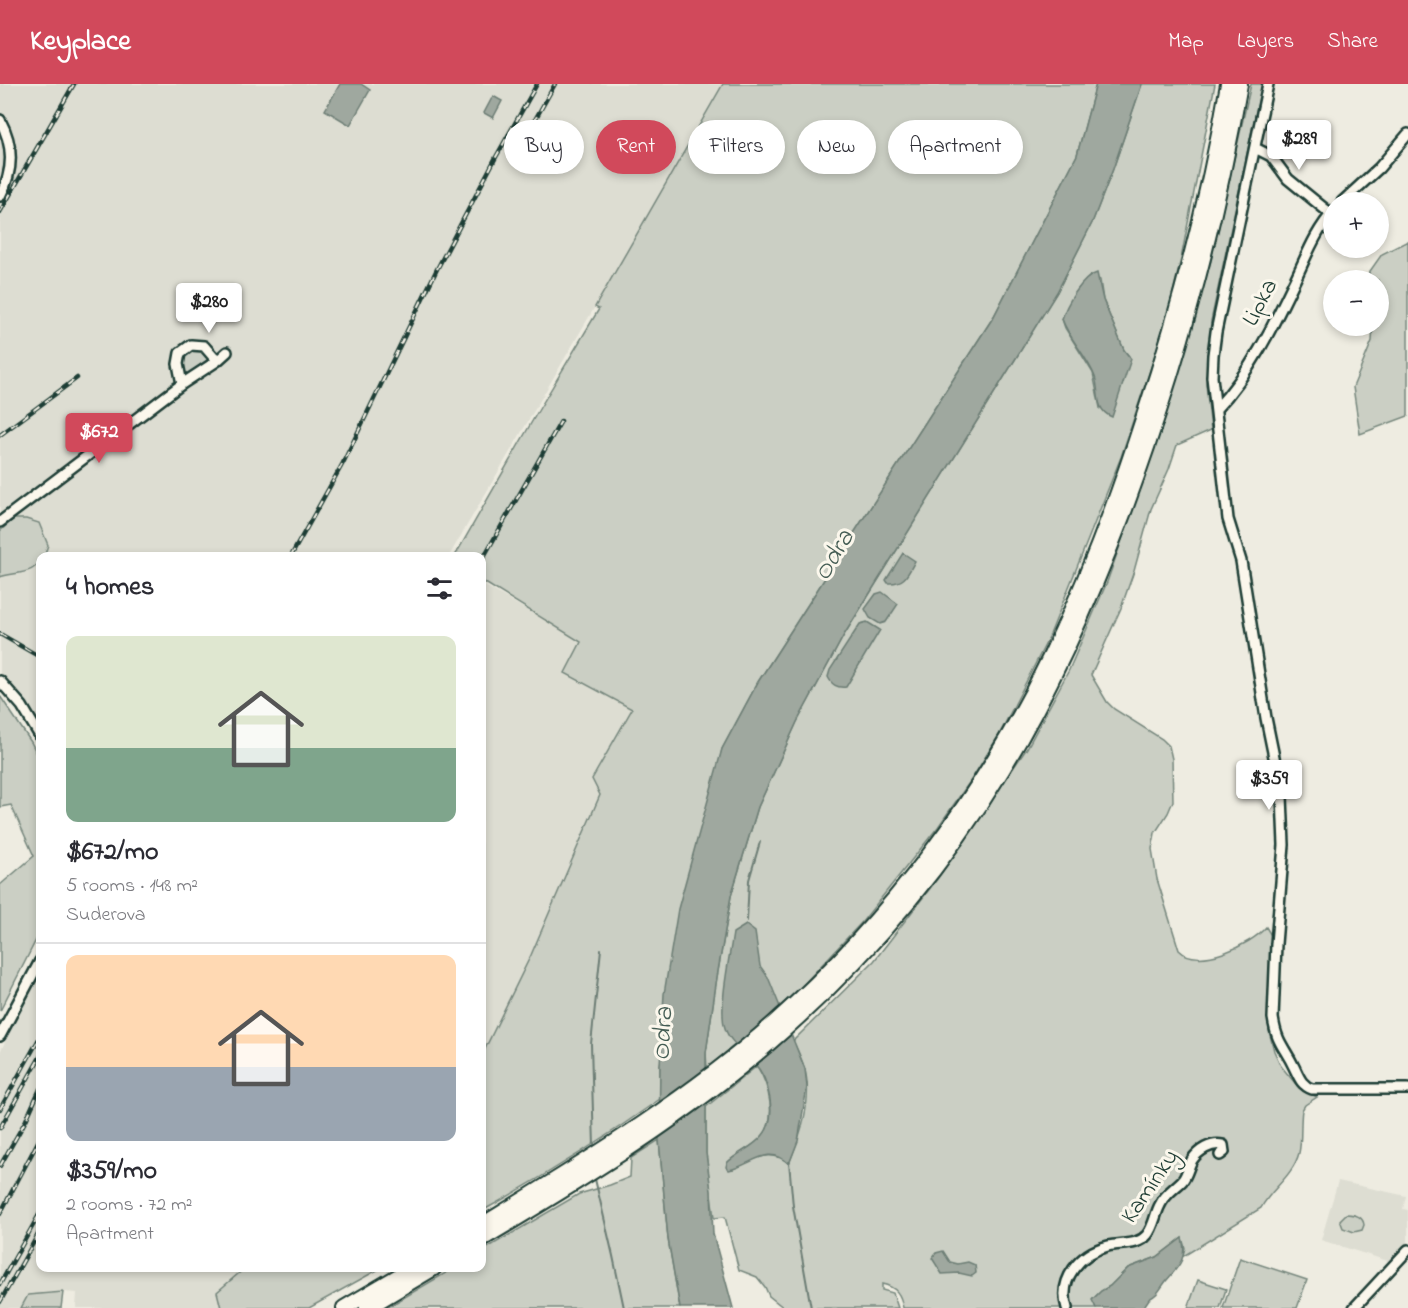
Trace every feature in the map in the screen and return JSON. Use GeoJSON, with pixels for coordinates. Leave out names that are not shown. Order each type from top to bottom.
{"type":"FeatureCollection","features":[{"type":"Feature","properties":{"kind":"highway"},"geometry":{"type":"LineString","coordinates":[[486,1235],[500,1222],[617,1156],[679,1113],[759,1052],[811,997],[899,892],[954,820],[990,766],[1050,657],[1106,525],[1162,361],[1190,261],[1228,84]]}},
{"type":"Feature","properties":{"kind":"highway"},"geometry":{"type":"LineString","coordinates":[[811,997],[872,943],[947,851],[1001,771],[1059,665],[1117,530],[1173,368],[1213,215],[1240,84]]}},
{"type":"Feature","properties":{"kind":"highway"},"geometry":{"type":"LineString","coordinates":[[486,1224],[500,1222]]}},
{"type":"Feature","properties":{"kind":"highway"},"geometry":{"type":"LineString","coordinates":[[344,1308],[405,1272]]}},
{"type":"Feature","properties":{"kind":"highway"},"geometry":{"type":"LineString","coordinates":[[367,1308],[427,1272]]}},
{"type":"Feature","properties":{"kind":"street"},"geometry":{"type":"LineString","coordinates":[[1268,84],[1216,332],[1212,377],[1228,519],[1241,561],[1266,718],[1282,796],[1284,845],[1273,1018],[1279,1043],[1294,1066],[1298,1078],[1305,1086],[1312,1089],[1408,1089]]}},
{"type":"Feature","properties":{"kind":"street"},"geometry":{"type":"LineString","coordinates":[[0,120],[9,140],[11,161],[6,184],[0,196]]}},
{"type":"Feature","properties":{"kind":"street"},"geometry":{"type":"LineString","coordinates":[[1353,192],[1379,168],[1408,134]]}},
{"type":"Feature","properties":{"kind":"street"},"geometry":{"type":"LineString","coordinates":[[1255,148],[1271,156],[1287,179],[1323,206]]}},
{"type":"Feature","properties":{"kind":"street","name":"Lipka"},"geometry":{"type":"LineString","coordinates":[[1216,409],[1233,390],[1271,329],[1314,240],[1323,226]]}},
{"type":"Feature","properties":{"kind":"street"},"geometry":{"type":"LineString","coordinates":[[182,384],[177,360],[185,348],[196,345],[204,346],[217,361]]}},
{"type":"Feature","properties":{"kind":"street"},"geometry":{"type":"LineString","coordinates":[[0,522],[227,352]]}},
{"type":"Feature","properties":{"kind":"street"},"geometry":{"type":"LineString","coordinates":[[0,681],[22,706],[36,729]]}},
{"type":"Feature","properties":{"kind":"street"},"geometry":{"type":"LineString","coordinates":[[0,1036],[36,968]]}},
{"type":"Feature","properties":{"kind":"street","name":"Kamínky"},"geometry":{"type":"LineString","coordinates":[[1067,1308],[1065,1287],[1078,1263],[1098,1250],[1138,1241],[1145,1237],[1150,1232],[1163,1198],[1183,1180],[1192,1159],[1213,1145],[1223,1145],[1224,1152],[1220,1155]]}},
{"type":"Feature","properties":{"kind":"street"},"geometry":{"type":"LineString","coordinates":[[1354,1308],[1408,1250]]}},
{"type":"Feature","properties":{"kind":"shaded area"},"geometry":{"type":"Polygon","coordinates":[[[0,84],[723,84],[702,120],[688,120],[688,145],[676,166],[676,120],[596,120],[596,174],[672,174],[451,552],[36,552],[36,719],[13,686],[0,673],[0,84]]]}},
{"type":"Feature","properties":{"kind":"shaded area"},"geometry":{"type":"Polygon","coordinates":[[[723,84],[1096,84],[1077,155],[994,316],[758,682],[722,749],[660,1065],[660,1099],[572,1158],[486,1209],[486,1047],[531,955],[600,795],[592,779],[632,709],[565,673],[581,642],[486,583],[486,552],[457,552],[599,309],[595,307],[671,174],[676,174],[676,166],[688,145],[688,174],[785,174],[785,120],[702,120],[723,84]]]}},
{"type":"Feature","properties":{"kind":"shaded area"},"geometry":{"type":"Polygon","coordinates":[[[1142,84],[1215,84],[1181,259],[1165,325],[1121,457],[1049,637],[999,735],[938,827],[862,922],[801,987],[707,1068],[706,1053],[731,896],[758,807],[797,722],[844,635],[1057,292],[1092,223],[1142,84]],[[1091,275],[1078,289],[1062,319],[1065,328],[1093,373],[1100,408],[1129,356],[1124,350],[1103,300],[1100,280],[1091,275]]]}},
{"type":"Feature","properties":{"kind":"shaded area"},"geometry":{"type":"Polygon","coordinates":[[[1251,84],[1262,84],[1211,321],[1206,384],[1211,430],[1177,445],[1151,509],[1121,608],[1091,675],[1107,702],[1114,709],[1162,739],[1169,746],[1172,759],[1173,801],[1155,833],[1152,849],[1157,879],[1179,950],[1198,957],[1224,953],[1249,941],[1266,927],[1272,937],[1268,1002],[1269,1031],[1274,1051],[1281,1066],[1299,1088],[1317,1097],[1305,1105],[1302,1110],[1300,1148],[1296,1161],[1261,1208],[1182,1257],[1185,1248],[1182,1238],[1157,1257],[1128,1268],[1093,1299],[1096,1308],[1072,1308],[1070,1305],[1068,1308],[903,1308],[897,1292],[882,1284],[882,1290],[893,1293],[898,1308],[784,1308],[769,1296],[757,1277],[739,1270],[725,1217],[714,1218],[706,1153],[706,1107],[757,1066],[768,1092],[769,1122],[761,1138],[727,1163],[733,1169],[754,1159],[776,1156],[789,1164],[807,1104],[807,1079],[793,1041],[874,961],[938,878],[1027,748],[1069,670],[1107,582],[1156,444],[1211,261],[1251,84]]]}},
{"type":"Feature","properties":{"kind":"shaded area"},"geometry":{"type":"Polygon","coordinates":[[[1408,241],[1408,416],[1360,434],[1353,387],[1372,336],[1389,336],[1389,270],[1371,270],[1379,258],[1389,258],[1389,250],[1408,241]]]}},
{"type":"Feature","properties":{"kind":"shaded area"},"geometry":{"type":"Polygon","coordinates":[[[193,348],[204,351],[208,357],[186,375],[183,372],[182,356],[193,348]]]}},
{"type":"Feature","properties":{"kind":"shaded area"},"geometry":{"type":"Polygon","coordinates":[[[14,519],[26,519],[39,523],[48,545],[46,552],[36,552],[36,567],[25,572],[0,577],[0,531],[14,519]]]}},
{"type":"Feature","properties":{"kind":"shaded area"},"geometry":{"type":"Polygon","coordinates":[[[486,586],[582,642],[565,673],[632,709],[593,776],[592,779],[601,795],[531,955],[486,1047],[486,586]]]}},
{"type":"Feature","properties":{"kind":"shaded area"},"geometry":{"type":"Polygon","coordinates":[[[0,696],[36,752],[36,940],[0,1011],[0,885],[34,856],[11,805],[0,807],[0,696]]]}},
{"type":"Feature","properties":{"kind":"shaded area"},"geometry":{"type":"Polygon","coordinates":[[[36,981],[36,1272],[240,1272],[217,1292],[221,1308],[76,1308],[77,1293],[63,1292],[28,1295],[21,1308],[0,1308],[0,1052],[36,981]]]}},
{"type":"Feature","properties":{"kind":"shaded area"},"geometry":{"type":"Polygon","coordinates":[[[659,1140],[668,1239],[680,1308],[386,1308],[447,1272],[486,1272],[486,1249],[579,1194],[630,1177],[631,1158],[659,1140]]]}},
{"type":"Feature","properties":{"kind":"shaded area"},"geometry":{"type":"Polygon","coordinates":[[[1338,1181],[1406,1196],[1403,1209],[1408,1210],[1408,1244],[1391,1262],[1321,1240],[1338,1181]]]}},
{"type":"Feature","properties":{"kind":"shaded area"},"geometry":{"type":"Polygon","coordinates":[[[1346,1214],[1360,1218],[1364,1225],[1362,1230],[1354,1232],[1343,1228],[1340,1220],[1346,1214]]]}},
{"type":"Feature","properties":{"kind":"shaded area"},"geometry":{"type":"Polygon","coordinates":[[[1240,1258],[1307,1280],[1297,1308],[1223,1308],[1240,1258]]]}},
{"type":"Feature","properties":{"kind":"shaded area"},"geometry":{"type":"Polygon","coordinates":[[[240,1272],[374,1272],[309,1308],[221,1308],[217,1292],[240,1272]]]}},
{"type":"Feature","properties":{"kind":"shaded area"},"geometry":{"type":"Polygon","coordinates":[[[1198,1280],[1226,1289],[1220,1308],[1188,1308],[1198,1280]]]}},
{"type":"Feature","properties":{"kind":"shaded area"},"geometry":{"type":"Polygon","coordinates":[[[63,1292],[61,1308],[21,1308],[28,1295],[63,1292]]]}},
{"type":"Feature","properties":{"kind":"water"},"geometry":{"type":"Polygon","coordinates":[[[340,84],[361,84],[370,90],[350,125],[325,110],[340,84]]]}},
{"type":"Feature","properties":{"kind":"water","name":"Odra"},"geometry":{"type":"Polygon","coordinates":[[[1096,84],[1142,84],[1092,223],[1057,292],[844,635],[797,722],[758,807],[731,896],[706,1053],[706,1153],[713,1234],[733,1308],[680,1308],[668,1239],[659,1140],[664,994],[678,909],[722,749],[758,682],[994,316],[1077,155],[1096,84]]]}},
{"type":"Feature","properties":{"kind":"water"},"geometry":{"type":"Polygon","coordinates":[[[493,96],[502,101],[493,118],[484,113],[493,96]]]}},
{"type":"Feature","properties":{"kind":"water"},"geometry":{"type":"Polygon","coordinates":[[[1097,273],[1103,300],[1124,350],[1131,359],[1112,417],[1102,410],[1095,377],[1062,319],[1067,306],[1080,286],[1097,273]]]}},
{"type":"Feature","properties":{"kind":"water"},"geometry":{"type":"Polygon","coordinates":[[[903,553],[915,561],[902,580],[888,583],[886,580],[903,553]]]}},
{"type":"Feature","properties":{"kind":"water"},"geometry":{"type":"Polygon","coordinates":[[[882,592],[898,604],[886,622],[880,624],[870,618],[865,609],[876,594],[882,592]]]}},
{"type":"Feature","properties":{"kind":"water"},"geometry":{"type":"Polygon","coordinates":[[[867,622],[880,630],[846,687],[835,685],[828,677],[830,670],[860,624],[867,622]]]}},
{"type":"Feature","properties":{"kind":"water"},"geometry":{"type":"Polygon","coordinates":[[[746,925],[755,932],[760,966],[768,977],[805,1069],[807,1087],[798,1141],[789,1164],[781,1158],[767,1156],[729,1170],[726,1167],[727,1163],[763,1135],[768,1127],[771,1108],[764,1078],[754,1063],[730,1038],[723,1019],[727,968],[733,933],[746,925]]]}},
{"type":"Feature","properties":{"kind":"water"},"geometry":{"type":"Polygon","coordinates":[[[1182,1238],[1184,1252],[1181,1262],[1159,1292],[1149,1299],[1143,1308],[1096,1308],[1092,1300],[1128,1268],[1157,1257],[1182,1238]]]}},
{"type":"Feature","properties":{"kind":"water"},"geometry":{"type":"Polygon","coordinates":[[[943,1251],[950,1262],[958,1264],[968,1262],[975,1265],[976,1273],[972,1276],[959,1273],[942,1274],[932,1258],[936,1253],[943,1251]]]}},
{"type":"Feature","properties":{"kind":"waterway"},"geometry":{"type":"LineString","coordinates":[[747,921],[749,880],[760,842]]}},
{"type":"Feature","properties":{"kind":"waterway"},"geometry":{"type":"LineString","coordinates":[[594,1147],[591,1044],[601,949]]}},
{"type":"Feature","properties":{"kind":"waterway"},"geometry":{"type":"LineString","coordinates":[[789,1162],[793,1206],[811,1308]]}},
{"type":"Feature","properties":{"kind":"waterway"},"geometry":{"type":"LineString","coordinates":[[595,1179],[624,1308]]}},
{"type":"Feature","properties":{"kind":"railway"},"geometry":{"type":"LineString","coordinates":[[0,212],[74,84]]}},
{"type":"Feature","properties":{"kind":"railway"},"geometry":{"type":"LineString","coordinates":[[293,552],[343,463],[437,269],[537,84]]}},
{"type":"Feature","properties":{"kind":"railway"},"geometry":{"type":"LineString","coordinates":[[535,120],[555,84]]}},
{"type":"Feature","properties":{"kind":"railway"},"geometry":{"type":"LineString","coordinates":[[0,435],[77,378]]}},
{"type":"Feature","properties":{"kind":"railway"},"geometry":{"type":"LineString","coordinates":[[486,553],[561,421]]}},
{"type":"Feature","properties":{"kind":"railway"},"geometry":{"type":"LineString","coordinates":[[0,634],[36,655]]}},
{"type":"Feature","properties":{"kind":"railway"},"geometry":{"type":"LineString","coordinates":[[0,1109],[36,1044]]}},
{"type":"Feature","properties":{"kind":"railway"},"geometry":{"type":"LineString","coordinates":[[0,1128],[36,1064]]}},
{"type":"Feature","properties":{"kind":"railway"},"geometry":{"type":"LineString","coordinates":[[0,1166],[36,1098]]}},
{"type":"Feature","properties":{"kind":"railway"},"geometry":{"type":"LineString","coordinates":[[0,1214],[36,1146]]}},
{"type":"Feature","properties":{"kind":"railway"},"geometry":{"type":"LineString","coordinates":[[0,1284],[36,1220]]}},
{"type":"Feature","properties":{"kind":"railway"},"geometry":{"type":"LineString","coordinates":[[0,1302],[36,1238]]}}]}
